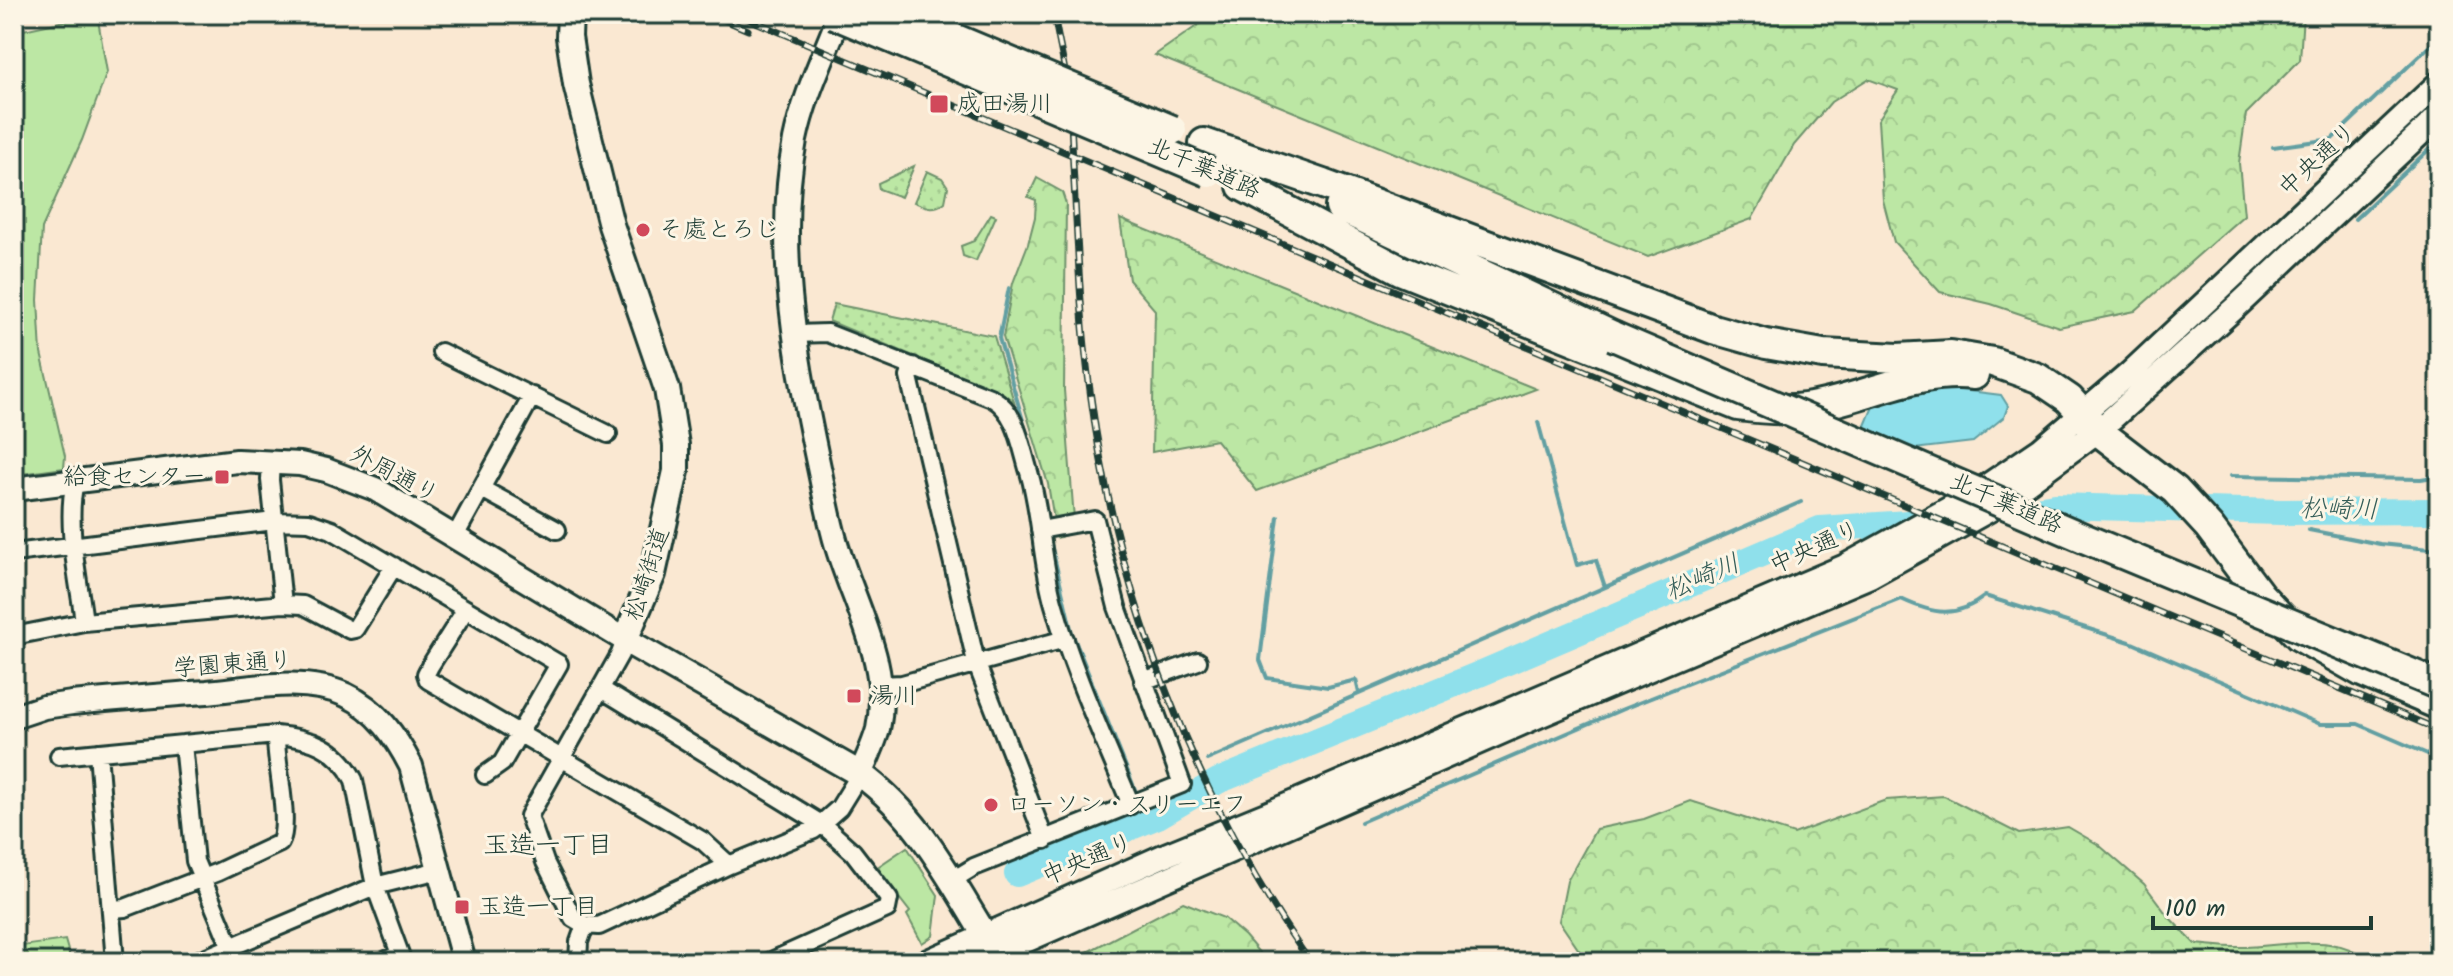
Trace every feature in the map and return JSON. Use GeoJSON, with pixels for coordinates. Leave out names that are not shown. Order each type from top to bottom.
{"type":"FeatureCollection","features":[{"type":"Feature","properties":{"kind":"highway","name":"北千葉道路"},"geometry":{"type":"LineString","coordinates":[[837,14],[1501,294],[1576,319]]}},
{"type":"Feature","properties":{"kind":"highway","name":"北千葉道路"},"geometry":{"type":"LineString","coordinates":[[896,14],[1204,143],[1576,319],[1606,343],[2439,685]]}},
{"type":"Feature","properties":{"kind":"highway"},"geometry":{"type":"LineString","coordinates":[[1204,143],[1713,329],[1766,344],[1823,354],[1898,358],[1951,355],[1993,362],[2038,378],[2069,399],[2090,422],[2175,490],[2209,527],[2260,595],[2299,636],[2362,672],[2439,705]]}},
{"type":"Feature","properties":{"kind":"highway"},"geometry":{"type":"LineString","coordinates":[[1242,186],[1400,270],[1606,343],[1716,399],[1738,406],[1769,411],[1807,408],[1951,372],[1993,377],[2041,403],[2090,422]]}},
{"type":"Feature","properties":{"kind":"main road","name":"松崎街道"},"geometry":{"type":"LineString","coordinates":[[570,14],[569,37],[576,84],[607,211],[667,389],[676,445],[676,471],[653,574],[625,640],[860,774],[884,791],[916,825],[990,953]]}},
{"type":"Feature","properties":{"kind":"street"},"geometry":{"type":"LineString","coordinates":[[625,640],[529,816],[545,862],[573,918],[585,925],[599,926],[823,825],[839,808],[860,774],[878,727],[880,685],[876,660],[838,551],[820,475],[795,334],[787,221],[795,139],[807,95],[837,14]]}},
{"type":"Feature","properties":{"kind":"street","name":"中央通り"},"geometry":{"type":"LineString","coordinates":[[2090,422],[2130,373],[2439,83]]}},
{"type":"Feature","properties":{"kind":"street","name":"中央通り"},"geometry":{"type":"LineString","coordinates":[[926,962],[990,953],[1870,576],[1890,554],[1993,508],[2046,456],[2090,422],[2439,116]]}},
{"type":"Feature","properties":{"kind":"street"},"geometry":{"type":"LineString","coordinates":[[795,334],[827,333],[1003,404],[1011,416],[1035,493],[1044,568],[1065,639],[1131,805]]}},
{"type":"Feature","properties":{"kind":"street"},"geometry":{"type":"LineString","coordinates":[[441,352],[608,434]]}},
{"type":"Feature","properties":{"kind":"street"},"geometry":{"type":"LineString","coordinates":[[913,366],[909,377],[976,662],[1045,840]]}},
{"type":"Feature","properties":{"kind":"street"},"geometry":{"type":"LineString","coordinates":[[454,538],[532,396]]}},
{"type":"Feature","properties":{"kind":"street","name":"外周通り"},"geometry":{"type":"LineString","coordinates":[[14,489],[237,461],[300,464],[350,477],[375,489],[625,640]]}},
{"type":"Feature","properties":{"kind":"street"},"geometry":{"type":"LineString","coordinates":[[271,461],[283,604]]}},
{"type":"Feature","properties":{"kind":"street"},"geometry":{"type":"LineString","coordinates":[[75,482],[72,495],[74,544],[84,622]]}},
{"type":"Feature","properties":{"kind":"street"},"geometry":{"type":"LineString","coordinates":[[482,489],[557,530]]}},
{"type":"Feature","properties":{"kind":"street"},"geometry":{"type":"LineString","coordinates":[[951,881],[974,867],[1182,784],[1117,607],[1095,520],[1040,530]]}},
{"type":"Feature","properties":{"kind":"street"},"geometry":{"type":"LineString","coordinates":[[14,553],[274,521],[309,522],[332,530],[559,664],[502,763],[485,775]]}},
{"type":"Feature","properties":{"kind":"street"},"geometry":{"type":"LineString","coordinates":[[14,636],[84,622],[283,604],[303,605],[350,630],[355,629],[394,566]]}},
{"type":"Feature","properties":{"kind":"street"},"geometry":{"type":"LineString","coordinates":[[466,609],[430,666],[426,674],[428,680],[703,841],[729,865]]}},
{"type":"Feature","properties":{"kind":"street"},"geometry":{"type":"LineString","coordinates":[[880,685],[902,684],[1065,639]]}},
{"type":"Feature","properties":{"kind":"street"},"geometry":{"type":"LineString","coordinates":[[1143,681],[1198,661]]}},
{"type":"Feature","properties":{"kind":"street","name":"学園東通り"},"geometry":{"type":"LineString","coordinates":[[14,717],[44,707],[72,703],[281,685],[329,689],[361,703],[384,723],[411,766],[464,962]]}},
{"type":"Feature","properties":{"kind":"street"},"geometry":{"type":"LineString","coordinates":[[601,689],[823,825],[870,871],[889,899],[887,909],[769,962]]}},
{"type":"Feature","properties":{"kind":"street"},"geometry":{"type":"LineString","coordinates":[[112,909],[125,908],[202,879],[280,843],[285,834],[275,757],[276,735]]}},
{"type":"Feature","properties":{"kind":"street"},"geometry":{"type":"LineString","coordinates":[[59,756],[276,735],[304,737],[322,746],[347,766],[354,780],[375,886],[402,958],[382,962]]}},
{"type":"Feature","properties":{"kind":"street"},"geometry":{"type":"LineString","coordinates":[[183,744],[195,861],[233,954]]}},
{"type":"Feature","properties":{"kind":"street"},"geometry":{"type":"LineString","coordinates":[[98,752],[115,962]]}},
{"type":"Feature","properties":{"kind":"street"},"geometry":{"type":"LineString","coordinates":[[195,962],[233,954],[375,886],[439,870]]}},
{"type":"Feature","properties":{"kind":"street"},"geometry":{"type":"LineString","coordinates":[[578,962],[579,942],[585,925]]}},
{"type":"Feature","properties":{"kind":"green space"},"geometry":{"type":"Polygon","coordinates":[[[97,14],[107,72],[82,140],[42,228],[38,300],[41,353],[65,456],[64,468],[14,475],[14,32],[97,14]]]}},
{"type":"Feature","properties":{"kind":"green space"},"geometry":{"type":"Polygon","coordinates":[[[1214,14],[2303,14],[2300,60],[2246,114],[2239,163],[2244,215],[2135,311],[2059,327],[1991,304],[1940,292],[1894,242],[1883,200],[1878,120],[1898,90],[1868,79],[1831,102],[1794,145],[1752,219],[1648,257],[1155,55],[1214,14]]]}},
{"type":"Feature","properties":{"kind":"green space"},"geometry":{"type":"Polygon","coordinates":[[[914,166],[901,197],[879,189],[878,183],[914,166]]]}},
{"type":"Feature","properties":{"kind":"green space"},"geometry":{"type":"Polygon","coordinates":[[[927,171],[942,178],[948,187],[945,202],[934,207],[914,202],[927,171]]]}},
{"type":"Feature","properties":{"kind":"green space"},"geometry":{"type":"Polygon","coordinates":[[[1037,178],[1062,192],[1066,204],[1064,390],[1075,532],[1057,538],[1048,484],[1003,337],[1013,283],[1035,217],[1036,200],[1028,197],[1037,178]]]}},
{"type":"Feature","properties":{"kind":"green space"},"geometry":{"type":"Polygon","coordinates":[[[991,214],[996,216],[976,261],[963,256],[961,246],[974,241],[991,214]]]}},
{"type":"Feature","properties":{"kind":"green space"},"geometry":{"type":"Polygon","coordinates":[[[1120,219],[1536,389],[1257,491],[1216,440],[1152,452],[1155,310],[1129,280],[1120,219]]]}},
{"type":"Feature","properties":{"kind":"green space"},"geometry":{"type":"Polygon","coordinates":[[[834,304],[994,336],[1014,402],[1003,393],[829,321],[834,304]]]}},
{"type":"Feature","properties":{"kind":"green space"},"geometry":{"type":"Polygon","coordinates":[[[1944,796],[2019,834],[2068,827],[2099,845],[2144,884],[2168,916],[2195,944],[2239,947],[2325,943],[2358,952],[2375,962],[1587,962],[1559,921],[1567,881],[1596,829],[1644,819],[1691,801],[1794,834],[1886,800],[1944,796]]]}},
{"type":"Feature","properties":{"kind":"green space"},"geometry":{"type":"Polygon","coordinates":[[[907,847],[938,895],[933,936],[922,943],[907,915],[910,912],[876,868],[907,847]]]}},
{"type":"Feature","properties":{"kind":"green space"},"geometry":{"type":"Polygon","coordinates":[[[1183,902],[1224,918],[1245,936],[1267,962],[1068,962],[1183,902]]]}},
{"type":"Feature","properties":{"kind":"green space"},"geometry":{"type":"Polygon","coordinates":[[[65,940],[69,962],[14,962],[14,947],[65,940]]]}},
{"type":"Feature","properties":{"kind":"water"},"geometry":{"type":"Polygon","coordinates":[[[1945,388],[2001,395],[2008,406],[2004,417],[1973,442],[1914,449],[1864,428],[1874,404],[1945,388]]]}},
{"type":"Feature","properties":{"kind":"waterway"},"geometry":{"type":"LineString","coordinates":[[2273,147],[2332,139],[2439,37]]}},
{"type":"Feature","properties":{"kind":"waterway"},"geometry":{"type":"LineString","coordinates":[[2355,219],[2439,140]]}},
{"type":"Feature","properties":{"kind":"waterway"},"geometry":{"type":"LineString","coordinates":[[1009,288],[999,338],[1040,479],[1045,507]]}},
{"type":"Feature","properties":{"kind":"waterway"},"geometry":{"type":"LineString","coordinates":[[1538,422],[1577,565],[1596,560],[1605,587]]}},
{"type":"Feature","properties":{"kind":"waterway"},"geometry":{"type":"LineString","coordinates":[[2231,476],[2421,479],[2439,476]]}},
{"type":"Feature","properties":{"kind":"waterway"},"geometry":{"type":"LineString","coordinates":[[1207,760],[1801,502]]}},
{"type":"Feature","properties":{"kind":"waterway","name":"松崎川"},"geometry":{"type":"LineString","coordinates":[[2016,512],[2055,506],[2281,512],[2439,511]]}},
{"type":"Feature","properties":{"kind":"waterway"},"geometry":{"type":"LineString","coordinates":[[1278,517],[1260,660],[1267,678],[1328,687],[1356,680],[1359,693]]}},
{"type":"Feature","properties":{"kind":"waterway","name":"松崎川"},"geometry":{"type":"LineString","coordinates":[[1017,874],[1158,816],[1218,781],[1820,529],[1937,521]]}},
{"type":"Feature","properties":{"kind":"waterway"},"geometry":{"type":"LineString","coordinates":[[2309,530],[2380,544],[2439,550]]}},
{"type":"Feature","properties":{"kind":"waterway"},"geometry":{"type":"LineString","coordinates":[[1051,544],[1072,633],[1136,792]]}},
{"type":"Feature","properties":{"kind":"waterway"},"geometry":{"type":"LineString","coordinates":[[1361,822],[1623,709],[1901,599],[1944,612],[1964,608],[1985,596],[2130,642],[2320,724],[2358,724],[2439,759]]}},
{"type":"Feature","properties":{"kind":"railway"},"geometry":{"type":"LineString","coordinates":[[711,14],[748,30]]}},
{"type":"Feature","properties":{"kind":"railway"},"geometry":{"type":"LineString","coordinates":[[737,14],[2439,730]]}},
{"type":"Feature","properties":{"kind":"railway"},"geometry":{"type":"LineString","coordinates":[[1054,14],[1069,102],[1080,290],[1091,398],[1103,473],[1120,548],[1167,693],[1197,764],[1268,898],[1310,962]]}},
{"type":"Feature","properties":{"kind":"place","name":"成田湯川"},"geometry":{"type":"Point","coordinates":[939,104]}},
{"type":"Feature","properties":{"kind":"place","name":"そ處とろじ"},"geometry":{"type":"Point","coordinates":[643,230]}},
{"type":"Feature","properties":{"kind":"place","name":"給食センター"},"geometry":{"type":"Point","coordinates":[222,477]}},
{"type":"Feature","properties":{"kind":"place","name":"湯川"},"geometry":{"type":"Point","coordinates":[854,696]}},
{"type":"Feature","properties":{"kind":"place","name":"ローソン・スリーエフ"},"geometry":{"type":"Point","coordinates":[991,805]}},
{"type":"Feature","properties":{"kind":"place","name":"玉造一丁目"},"geometry":{"type":"Point","coordinates":[462,907]}},
{"type":"Feature","properties":{"kind":"district","name":"玉造一丁目"},"geometry":{"type":"Point","coordinates":[548,846]}}]}
